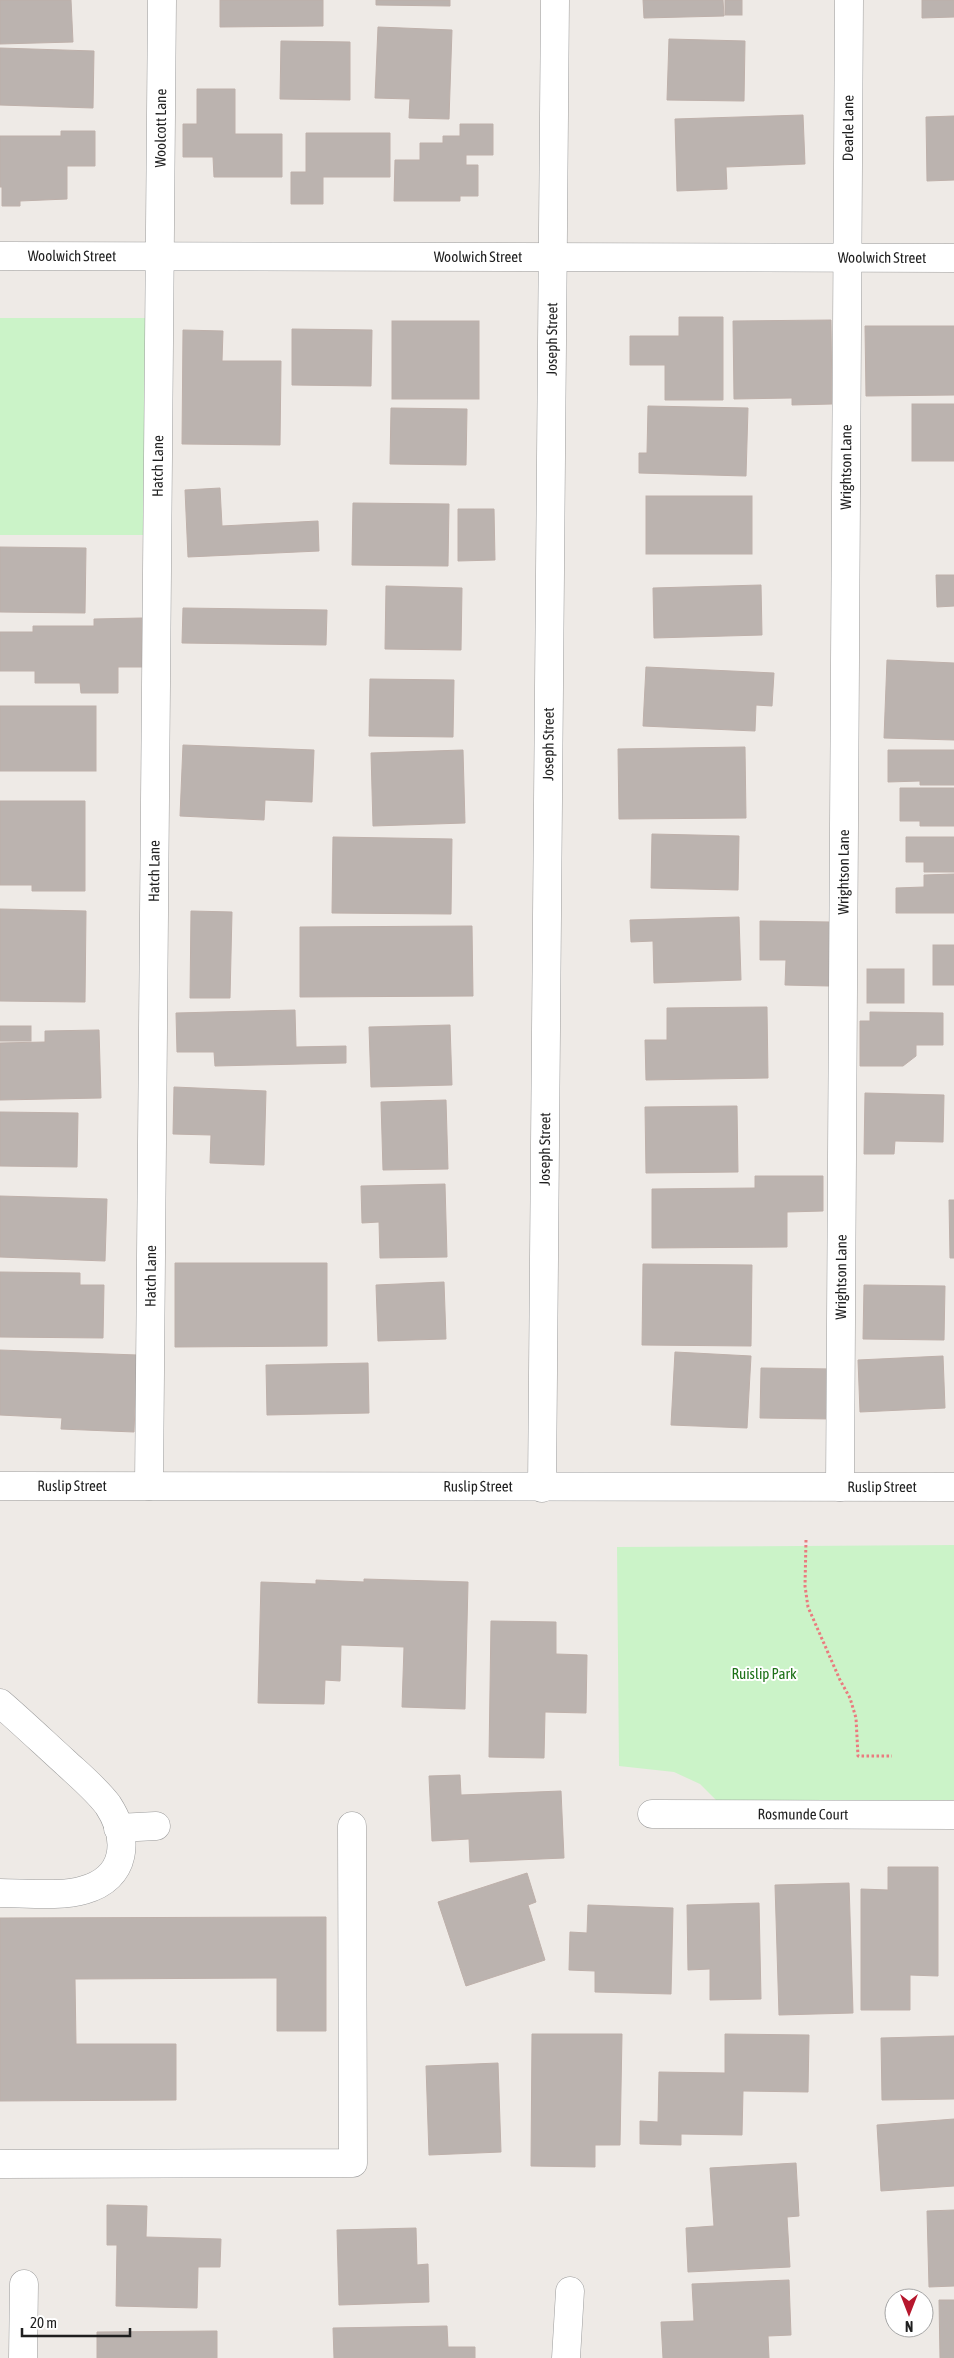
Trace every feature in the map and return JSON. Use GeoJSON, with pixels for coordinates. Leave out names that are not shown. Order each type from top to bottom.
{"type":"FeatureCollection","features":[{"type":"Feature","properties":{"kind":"street","name":"Woolcott Lane"},"geometry":{"type":"LineString","coordinates":[[160,256],[162,0]]}},
{"type":"Feature","properties":{"kind":"street","name":"Joseph Street"},"geometry":{"type":"LineString","coordinates":[[542,1488],[555,0]]}},
{"type":"Feature","properties":{"kind":"street","name":"Dearle Lane"},"geometry":{"type":"LineString","coordinates":[[847,257],[849,0]]}},
{"type":"Feature","properties":{"kind":"street","name":"Woolwich Street"},"geometry":{"type":"LineString","coordinates":[[0,256],[954,258]]}},
{"type":"Feature","properties":{"kind":"street","name":"Hatch Lane"},"geometry":{"type":"LineString","coordinates":[[149,1486],[160,256]]}},
{"type":"Feature","properties":{"kind":"street","name":"Wrightson Lane"},"geometry":{"type":"LineString","coordinates":[[840,1486],[847,257]]}},
{"type":"Feature","properties":{"kind":"street","name":"Ruslip Street"},"geometry":{"type":"LineString","coordinates":[[0,1486],[954,1487]]}},
{"type":"Feature","properties":{"kind":"street"},"geometry":{"type":"LineString","coordinates":[[0,1703],[102,1798],[113,1814],[122,1846],[120,1860],[114,1872],[99,1884],[82,1891],[0,1893]]}},
{"type":"Feature","properties":{"kind":"street","name":"Rosmunde Court"},"geometry":{"type":"LineString","coordinates":[[652,1814],[954,1815]]}},
{"type":"Feature","properties":{"kind":"street"},"geometry":{"type":"LineString","coordinates":[[118,1828],[156,1826]]}},
{"type":"Feature","properties":{"kind":"street"},"geometry":{"type":"LineString","coordinates":[[0,2164],[354,2163],[352,1826]]}},
{"type":"Feature","properties":{"kind":"street"},"geometry":{"type":"LineString","coordinates":[[23,2358],[24,2284]]}},
{"type":"Feature","properties":{"kind":"street"},"geometry":{"type":"LineString","coordinates":[[566,2358],[570,2291]]}},
{"type":"Feature","properties":{"kind":"path"},"geometry":{"type":"LineString","coordinates":[[806,1540],[805,1586],[808,1607],[840,1680],[850,1698],[856,1718],[858,1756],[892,1756]]}},
{"type":"Feature","properties":{"kind":"green space"},"geometry":{"type":"Polygon","coordinates":[[[0,318],[148,318],[149,535],[0,535],[0,318]]]}},
{"type":"Feature","properties":{"kind":"green space","name":"Ruislip Park"},"geometry":{"type":"Polygon","coordinates":[[[954,1545],[954,1800],[717,1801],[700,1784],[674,1772],[619,1766],[617,1547],[954,1545]]]}},
{"type":"Feature","properties":{"kind":"building"},"geometry":{"type":"Polygon","coordinates":[[[0,0],[71,0],[73,42],[0,44],[0,0]]]}},
{"type":"Feature","properties":{"kind":"building"},"geometry":{"type":"Polygon","coordinates":[[[220,0],[323,0],[323,26],[220,27],[220,0]]]}},
{"type":"Feature","properties":{"kind":"building"},"geometry":{"type":"Polygon","coordinates":[[[376,0],[450,0],[450,6],[376,5],[376,0]]]}},
{"type":"Feature","properties":{"kind":"building"},"geometry":{"type":"Polygon","coordinates":[[[643,0],[723,0],[724,16],[644,18],[643,0]]]}},
{"type":"Feature","properties":{"kind":"building"},"geometry":{"type":"Polygon","coordinates":[[[725,0],[742,0],[742,15],[725,15],[725,0]]]}},
{"type":"Feature","properties":{"kind":"building"},"geometry":{"type":"Polygon","coordinates":[[[922,0],[954,0],[954,17],[922,18],[922,0]]]}},
{"type":"Feature","properties":{"kind":"building"},"geometry":{"type":"Polygon","coordinates":[[[378,27],[452,30],[449,119],[409,118],[410,99],[375,98],[378,27]]]}},
{"type":"Feature","properties":{"kind":"building"},"geometry":{"type":"Polygon","coordinates":[[[669,39],[745,41],[744,101],[667,100],[669,39]]]}},
{"type":"Feature","properties":{"kind":"building"},"geometry":{"type":"Polygon","coordinates":[[[281,41],[350,42],[350,100],[280,99],[281,41]]]}},
{"type":"Feature","properties":{"kind":"building"},"geometry":{"type":"Polygon","coordinates":[[[0,48],[94,51],[93,108],[0,105],[0,48]]]}},
{"type":"Feature","properties":{"kind":"building"},"geometry":{"type":"Polygon","coordinates":[[[197,89],[235,89],[235,134],[282,134],[282,177],[214,177],[213,157],[183,157],[183,124],[197,124],[197,89]]]}},
{"type":"Feature","properties":{"kind":"building"},"geometry":{"type":"Polygon","coordinates":[[[803,115],[805,164],[726,167],[727,189],[677,191],[675,119],[803,115]]]}},
{"type":"Feature","properties":{"kind":"building"},"geometry":{"type":"Polygon","coordinates":[[[954,116],[954,180],[927,181],[926,117],[954,116]]]}},
{"type":"Feature","properties":{"kind":"building"},"geometry":{"type":"Polygon","coordinates":[[[460,124],[493,124],[493,155],[466,155],[466,165],[478,165],[478,196],[460,196],[460,201],[394,201],[395,160],[420,160],[420,143],[443,143],[443,136],[460,136],[460,124]]]}},
{"type":"Feature","properties":{"kind":"building"},"geometry":{"type":"Polygon","coordinates":[[[61,131],[95,131],[95,166],[67,166],[67,199],[20,201],[20,206],[2,206],[0,136],[61,136],[61,131]]]}},
{"type":"Feature","properties":{"kind":"building"},"geometry":{"type":"Polygon","coordinates":[[[306,133],[390,133],[390,177],[323,177],[323,204],[291,204],[291,172],[306,172],[306,133]]]}},
{"type":"Feature","properties":{"kind":"building"},"geometry":{"type":"Polygon","coordinates":[[[679,317],[723,317],[723,400],[665,400],[665,365],[630,365],[630,336],[679,336],[679,317]]]}},
{"type":"Feature","properties":{"kind":"building"},"geometry":{"type":"Polygon","coordinates":[[[831,320],[832,404],[792,405],[792,398],[734,399],[733,321],[831,320]]]}},
{"type":"Feature","properties":{"kind":"building"},"geometry":{"type":"Polygon","coordinates":[[[392,321],[479,321],[479,399],[392,399],[392,321]]]}},
{"type":"Feature","properties":{"kind":"building"},"geometry":{"type":"Polygon","coordinates":[[[865,326],[954,326],[954,395],[866,396],[865,326]]]}},
{"type":"Feature","properties":{"kind":"building"},"geometry":{"type":"Polygon","coordinates":[[[292,329],[372,330],[371,386],[292,385],[292,329]]]}},
{"type":"Feature","properties":{"kind":"building"},"geometry":{"type":"Polygon","coordinates":[[[183,330],[223,331],[222,361],[281,361],[280,445],[182,444],[183,330]]]}},
{"type":"Feature","properties":{"kind":"building"},"geometry":{"type":"Polygon","coordinates":[[[912,404],[954,404],[954,461],[912,461],[912,404]]]}},
{"type":"Feature","properties":{"kind":"building"},"geometry":{"type":"Polygon","coordinates":[[[648,406],[748,408],[746,476],[639,473],[639,453],[647,453],[648,406]]]}},
{"type":"Feature","properties":{"kind":"building"},"geometry":{"type":"Polygon","coordinates":[[[391,408],[467,409],[466,465],[390,464],[391,408]]]}},
{"type":"Feature","properties":{"kind":"building"},"geometry":{"type":"Polygon","coordinates":[[[220,488],[222,526],[318,521],[319,551],[188,557],[185,490],[220,488]]]}},
{"type":"Feature","properties":{"kind":"building"},"geometry":{"type":"Polygon","coordinates":[[[646,496],[752,496],[752,554],[646,554],[646,496]]]}},
{"type":"Feature","properties":{"kind":"building"},"geometry":{"type":"Polygon","coordinates":[[[353,503],[449,504],[448,566],[352,565],[353,503]]]}},
{"type":"Feature","properties":{"kind":"building"},"geometry":{"type":"Polygon","coordinates":[[[458,509],[494,509],[495,560],[458,561],[458,509]]]}},
{"type":"Feature","properties":{"kind":"building"},"geometry":{"type":"Polygon","coordinates":[[[0,547],[86,548],[85,613],[0,612],[0,547]]]}},
{"type":"Feature","properties":{"kind":"building"},"geometry":{"type":"Polygon","coordinates":[[[936,575],[954,575],[954,606],[937,607],[936,575]]]}},
{"type":"Feature","properties":{"kind":"building"},"geometry":{"type":"Polygon","coordinates":[[[761,585],[762,635],[654,638],[653,588],[761,585]]]}},
{"type":"Feature","properties":{"kind":"building"},"geometry":{"type":"Polygon","coordinates":[[[386,586],[462,588],[461,650],[385,649],[386,586]]]}},
{"type":"Feature","properties":{"kind":"building"},"geometry":{"type":"Polygon","coordinates":[[[183,608],[327,610],[326,645],[182,643],[183,608]]]}},
{"type":"Feature","properties":{"kind":"building"},"geometry":{"type":"Polygon","coordinates":[[[142,618],[142,667],[118,667],[118,693],[81,693],[80,683],[35,683],[35,671],[0,671],[0,632],[33,632],[33,626],[94,626],[94,619],[142,618]]]}},
{"type":"Feature","properties":{"kind":"building"},"geometry":{"type":"Polygon","coordinates":[[[887,660],[954,663],[954,740],[884,738],[887,660]]]}},
{"type":"Feature","properties":{"kind":"building"},"geometry":{"type":"Polygon","coordinates":[[[646,667],[774,673],[772,706],[756,705],[755,731],[643,726],[646,667]]]}},
{"type":"Feature","properties":{"kind":"building"},"geometry":{"type":"Polygon","coordinates":[[[370,679],[454,680],[453,737],[369,736],[370,679]]]}},
{"type":"Feature","properties":{"kind":"building"},"geometry":{"type":"Polygon","coordinates":[[[0,706],[96,706],[96,771],[0,771],[0,706]]]}},
{"type":"Feature","properties":{"kind":"building"},"geometry":{"type":"Polygon","coordinates":[[[183,745],[314,750],[312,802],[265,800],[264,820],[180,816],[183,745]]]}},
{"type":"Feature","properties":{"kind":"building"},"geometry":{"type":"Polygon","coordinates":[[[745,747],[746,818],[619,819],[618,749],[745,747]]]}},
{"type":"Feature","properties":{"kind":"building"},"geometry":{"type":"Polygon","coordinates":[[[463,750],[465,823],[373,826],[371,753],[463,750]]]}},
{"type":"Feature","properties":{"kind":"building"},"geometry":{"type":"Polygon","coordinates":[[[888,750],[954,750],[954,785],[920,785],[920,781],[888,782],[888,750]]]}},
{"type":"Feature","properties":{"kind":"building"},"geometry":{"type":"Polygon","coordinates":[[[900,788],[954,788],[954,826],[920,826],[920,821],[900,821],[900,788]]]}},
{"type":"Feature","properties":{"kind":"building"},"geometry":{"type":"Polygon","coordinates":[[[0,801],[85,801],[85,891],[32,891],[32,885],[0,885],[0,801]]]}},
{"type":"Feature","properties":{"kind":"building"},"geometry":{"type":"Polygon","coordinates":[[[652,834],[739,836],[738,890],[651,888],[652,834]]]}},
{"type":"Feature","properties":{"kind":"building"},"geometry":{"type":"Polygon","coordinates":[[[333,837],[452,839],[451,914],[332,913],[333,837]]]}},
{"type":"Feature","properties":{"kind":"building"},"geometry":{"type":"Polygon","coordinates":[[[906,837],[954,837],[954,872],[924,872],[924,862],[906,862],[906,837]]]}},
{"type":"Feature","properties":{"kind":"building"},"geometry":{"type":"Polygon","coordinates":[[[954,874],[954,913],[896,913],[896,888],[924,887],[924,875],[954,874]]]}},
{"type":"Feature","properties":{"kind":"building"},"geometry":{"type":"Polygon","coordinates":[[[0,909],[86,911],[85,1002],[0,1001],[0,909]]]}},
{"type":"Feature","properties":{"kind":"building"},"geometry":{"type":"Polygon","coordinates":[[[191,911],[232,912],[230,998],[190,998],[191,911]]]}},
{"type":"Feature","properties":{"kind":"building"},"geometry":{"type":"Polygon","coordinates":[[[739,917],[741,980],[654,983],[653,941],[631,942],[630,920],[739,917]]]}},
{"type":"Feature","properties":{"kind":"building"},"geometry":{"type":"Polygon","coordinates":[[[760,921],[830,922],[829,986],[785,985],[786,960],[760,960],[760,921]]]}},
{"type":"Feature","properties":{"kind":"building"},"geometry":{"type":"Polygon","coordinates":[[[472,926],[473,996],[300,997],[300,927],[472,926]]]}},
{"type":"Feature","properties":{"kind":"building"},"geometry":{"type":"Polygon","coordinates":[[[933,945],[954,945],[954,985],[933,985],[933,945]]]}},
{"type":"Feature","properties":{"kind":"building"},"geometry":{"type":"Polygon","coordinates":[[[867,969],[904,969],[904,1003],[867,1003],[867,969]]]}},
{"type":"Feature","properties":{"kind":"building"},"geometry":{"type":"Polygon","coordinates":[[[767,1007],[768,1078],[646,1080],[645,1040],[667,1040],[667,1008],[767,1007]]]}},
{"type":"Feature","properties":{"kind":"building"},"geometry":{"type":"Polygon","coordinates":[[[295,1010],[296,1047],[346,1046],[346,1063],[215,1066],[214,1052],[177,1052],[176,1013],[295,1010]]]}},
{"type":"Feature","properties":{"kind":"building"},"geometry":{"type":"Polygon","coordinates":[[[870,1012],[943,1013],[943,1045],[916,1045],[916,1056],[903,1066],[860,1066],[860,1021],[870,1021],[870,1012]]]}},
{"type":"Feature","properties":{"kind":"building"},"geometry":{"type":"Polygon","coordinates":[[[450,1025],[452,1085],[371,1087],[369,1027],[450,1025]]]}},
{"type":"Feature","properties":{"kind":"building"},"geometry":{"type":"Polygon","coordinates":[[[0,1026],[31,1026],[31,1041],[0,1041],[0,1026]]]}},
{"type":"Feature","properties":{"kind":"building"},"geometry":{"type":"Polygon","coordinates":[[[99,1030],[101,1098],[0,1100],[0,1043],[45,1042],[45,1031],[99,1030]]]}},
{"type":"Feature","properties":{"kind":"building"},"geometry":{"type":"Polygon","coordinates":[[[174,1087],[266,1091],[264,1165],[210,1163],[211,1135],[173,1134],[174,1087]]]}},
{"type":"Feature","properties":{"kind":"building"},"geometry":{"type":"Polygon","coordinates":[[[865,1093],[944,1095],[943,1142],[895,1141],[894,1154],[864,1154],[865,1093]]]}},
{"type":"Feature","properties":{"kind":"building"},"geometry":{"type":"Polygon","coordinates":[[[446,1100],[448,1169],[383,1170],[381,1102],[446,1100]]]}},
{"type":"Feature","properties":{"kind":"building"},"geometry":{"type":"Polygon","coordinates":[[[737,1106],[738,1172],[646,1173],[645,1107],[737,1106]]]}},
{"type":"Feature","properties":{"kind":"building"},"geometry":{"type":"Polygon","coordinates":[[[0,1112],[78,1113],[77,1167],[0,1166],[0,1112]]]}},
{"type":"Feature","properties":{"kind":"building"},"geometry":{"type":"Polygon","coordinates":[[[755,1176],[823,1176],[823,1211],[787,1212],[787,1247],[652,1248],[652,1189],[755,1188],[755,1176]]]}},
{"type":"Feature","properties":{"kind":"building"},"geometry":{"type":"Polygon","coordinates":[[[445,1184],[447,1257],[380,1258],[379,1222],[362,1223],[361,1186],[445,1184]]]}},
{"type":"Feature","properties":{"kind":"building"},"geometry":{"type":"Polygon","coordinates":[[[0,1196],[107,1199],[105,1261],[0,1257],[0,1196]]]}},
{"type":"Feature","properties":{"kind":"building"},"geometry":{"type":"Polygon","coordinates":[[[949,1200],[954,1200],[954,1258],[950,1258],[949,1200]]]}},
{"type":"Feature","properties":{"kind":"building"},"geometry":{"type":"Polygon","coordinates":[[[175,1263],[327,1263],[327,1346],[175,1347],[175,1263]]]}},
{"type":"Feature","properties":{"kind":"building"},"geometry":{"type":"Polygon","coordinates":[[[643,1264],[752,1265],[751,1346],[642,1345],[643,1264]]]}},
{"type":"Feature","properties":{"kind":"building"},"geometry":{"type":"Polygon","coordinates":[[[0,1272],[80,1273],[80,1285],[104,1285],[103,1338],[0,1337],[0,1272]]]}},
{"type":"Feature","properties":{"kind":"building"},"geometry":{"type":"Polygon","coordinates":[[[444,1282],[446,1339],[378,1341],[376,1285],[444,1282]]]}},
{"type":"Feature","properties":{"kind":"building"},"geometry":{"type":"Polygon","coordinates":[[[864,1285],[945,1286],[944,1340],[863,1339],[864,1285]]]}},
{"type":"Feature","properties":{"kind":"building"},"geometry":{"type":"Polygon","coordinates":[[[0,1350],[137,1355],[134,1432],[61,1429],[62,1418],[0,1415],[0,1350]]]}},
{"type":"Feature","properties":{"kind":"building"},"geometry":{"type":"Polygon","coordinates":[[[675,1352],[751,1356],[747,1428],[671,1425],[675,1352]]]}},
{"type":"Feature","properties":{"kind":"building"},"geometry":{"type":"Polygon","coordinates":[[[943,1356],[945,1408],[860,1412],[858,1360],[943,1356]]]}},
{"type":"Feature","properties":{"kind":"building"},"geometry":{"type":"Polygon","coordinates":[[[368,1363],[369,1413],[267,1415],[266,1365],[368,1363]]]}},
{"type":"Feature","properties":{"kind":"building"},"geometry":{"type":"Polygon","coordinates":[[[761,1368],[832,1369],[831,1419],[760,1418],[761,1368]]]}},
{"type":"Feature","properties":{"kind":"building"},"geometry":{"type":"Polygon","coordinates":[[[364,1579],[468,1582],[465,1709],[402,1707],[404,1647],[341,1645],[340,1681],[325,1680],[324,1704],[258,1703],[261,1582],[316,1584],[316,1580],[364,1582],[364,1579]]]}},
{"type":"Feature","properties":{"kind":"building"},"geometry":{"type":"Polygon","coordinates":[[[491,1621],[556,1622],[556,1654],[587,1655],[586,1713],[545,1712],[544,1758],[489,1757],[491,1621]]]}},
{"type":"Feature","properties":{"kind":"building"},"geometry":{"type":"Polygon","coordinates":[[[460,1775],[461,1795],[561,1791],[564,1858],[470,1862],[469,1839],[432,1841],[429,1776],[460,1775]]]}},
{"type":"Feature","properties":{"kind":"building"},"geometry":{"type":"Polygon","coordinates":[[[888,1867],[938,1867],[938,1976],[910,1975],[910,2010],[861,2010],[861,1889],[888,1890],[888,1867]]]}},
{"type":"Feature","properties":{"kind":"building"},"geometry":{"type":"Polygon","coordinates":[[[527,1873],[536,1902],[528,1905],[545,1960],[466,1986],[438,1902],[527,1873]]]}},
{"type":"Feature","properties":{"kind":"building"},"geometry":{"type":"Polygon","coordinates":[[[849,1883],[853,2013],[779,2015],[775,1885],[849,1883]]]}},
{"type":"Feature","properties":{"kind":"building"},"geometry":{"type":"Polygon","coordinates":[[[759,1903],[761,1999],[710,2000],[710,1969],[688,1970],[687,1905],[759,1903]]]}},
{"type":"Feature","properties":{"kind":"building"},"geometry":{"type":"Polygon","coordinates":[[[588,1905],[673,1908],[671,1994],[595,1992],[595,1971],[569,1970],[570,1932],[587,1933],[588,1905]]]}},
{"type":"Feature","properties":{"kind":"building"},"geometry":{"type":"Polygon","coordinates":[[[326,1917],[326,2031],[277,2031],[277,1978],[75,1979],[76,2044],[176,2044],[176,2100],[0,2101],[0,1918],[326,1917]]]}},
{"type":"Feature","properties":{"kind":"building"},"geometry":{"type":"Polygon","coordinates":[[[532,2034],[622,2034],[620,2145],[595,2145],[595,2167],[531,2166],[532,2034]]]}},
{"type":"Feature","properties":{"kind":"building"},"geometry":{"type":"Polygon","coordinates":[[[725,2034],[809,2035],[808,2092],[743,2091],[742,2135],[681,2134],[681,2145],[640,2144],[640,2121],[658,2122],[659,2072],[725,2073],[725,2034]]]}},
{"type":"Feature","properties":{"kind":"building"},"geometry":{"type":"Polygon","coordinates":[[[954,2036],[954,2099],[882,2100],[881,2038],[954,2036]]]}},
{"type":"Feature","properties":{"kind":"building"},"geometry":{"type":"Polygon","coordinates":[[[498,2063],[501,2152],[429,2155],[426,2066],[498,2063]]]}},
{"type":"Feature","properties":{"kind":"building"},"geometry":{"type":"Polygon","coordinates":[[[954,2119],[954,2186],[881,2191],[877,2125],[954,2119]]]}},
{"type":"Feature","properties":{"kind":"building"},"geometry":{"type":"Polygon","coordinates":[[[796,2163],[799,2216],[787,2217],[790,2267],[688,2272],[686,2228],[714,2226],[710,2168],[796,2163]]]}},
{"type":"Feature","properties":{"kind":"building"},"geometry":{"type":"Polygon","coordinates":[[[107,2205],[147,2206],[146,2237],[221,2239],[220,2267],[198,2267],[197,2308],[116,2306],[117,2245],[107,2245],[107,2205]]]}},
{"type":"Feature","properties":{"kind":"building"},"geometry":{"type":"Polygon","coordinates":[[[954,2210],[954,2286],[929,2287],[927,2211],[954,2210]]]}},
{"type":"Feature","properties":{"kind":"building"},"geometry":{"type":"Polygon","coordinates":[[[416,2228],[417,2265],[428,2264],[429,2302],[339,2305],[337,2230],[416,2228]]]}},
{"type":"Feature","properties":{"kind":"building"},"geometry":{"type":"Polygon","coordinates":[[[789,2280],[791,2335],[768,2336],[769,2358],[663,2358],[661,2322],[694,2321],[692,2284],[789,2280]]]}},
{"type":"Feature","properties":{"kind":"building"},"geometry":{"type":"Polygon","coordinates":[[[939,2300],[954,2300],[954,2358],[940,2358],[939,2300]]]}},
{"type":"Feature","properties":{"kind":"building"},"geometry":{"type":"Polygon","coordinates":[[[447,2326],[448,2347],[475,2347],[475,2358],[334,2358],[333,2328],[447,2326]]]}},
{"type":"Feature","properties":{"kind":"building"},"geometry":{"type":"Polygon","coordinates":[[[217,2331],[217,2358],[97,2358],[97,2332],[217,2331]]]}}]}
